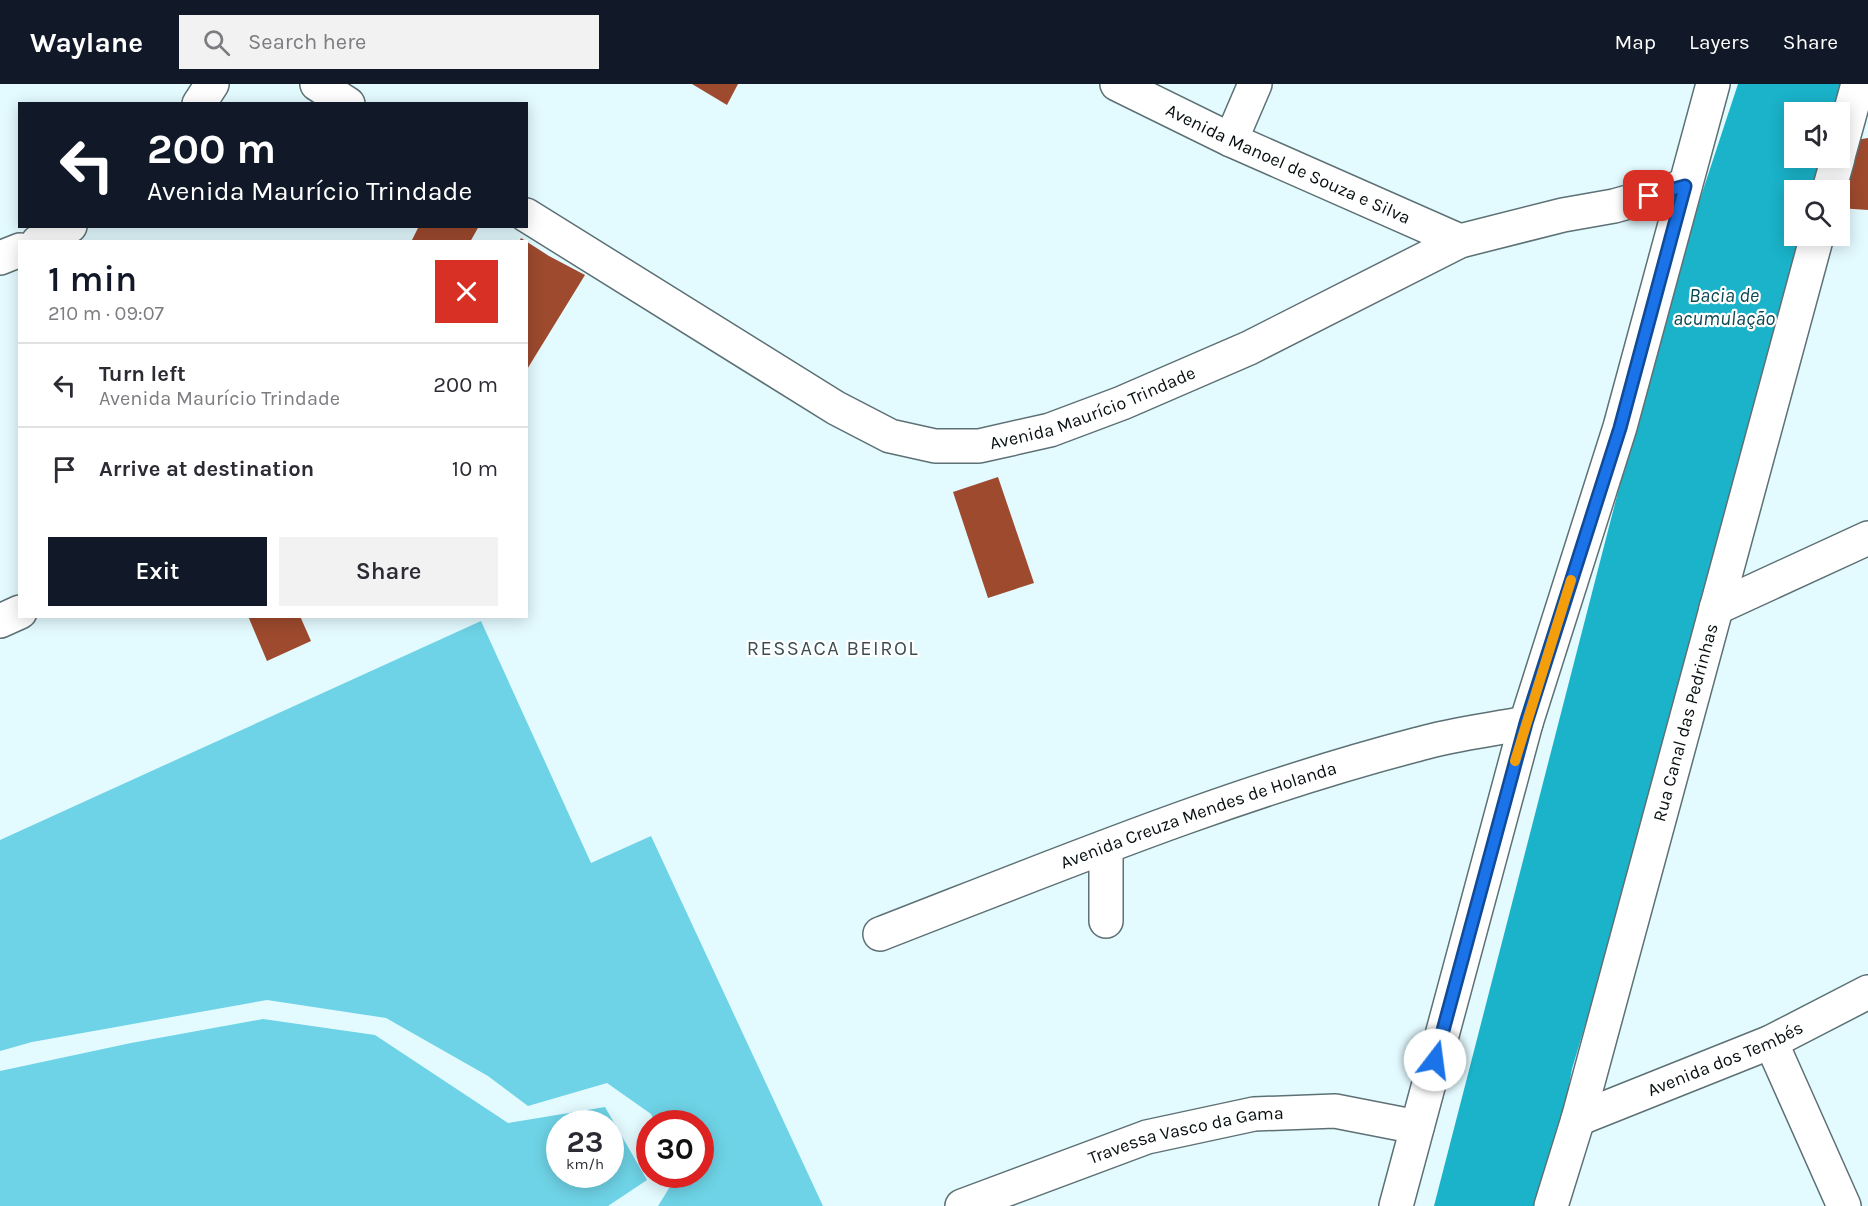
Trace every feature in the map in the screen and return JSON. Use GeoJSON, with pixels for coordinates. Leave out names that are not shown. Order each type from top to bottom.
{"type":"FeatureCollection","features":[{"type":"Feature","properties":{"kind":"street"},"geometry":{"type":"LineString","coordinates":[[200,102],[212,84]]}},
{"type":"Feature","properties":{"kind":"street"},"geometry":{"type":"LineString","coordinates":[[317,84],[345,102]]}},
{"type":"Feature","properties":{"kind":"street","name":"Avenida Manoel de Souza e Silva"},"geometry":{"type":"LineString","coordinates":[[1117,84],[1231,140],[1460,241]]}},
{"type":"Feature","properties":{"kind":"street"},"geometry":{"type":"LineString","coordinates":[[1231,140],[1255,84]]}},
{"type":"Feature","properties":{"kind":"street"},"geometry":{"type":"LineString","coordinates":[[1396,1206],[1526,723],[1620,428],[1713,84]]}},
{"type":"Feature","properties":{"kind":"street"},"geometry":{"type":"LineString","coordinates":[[1850,121],[1860,92]]}},
{"type":"Feature","properties":{"kind":"street","name":"Avenida Maurício Trindade"},"geometry":{"type":"LineString","coordinates":[[528,216],[836,408],[890,436],[935,446],[979,446],[1050,430],[1122,403],[1250,348],[1460,241],[1563,215],[1614,206],[1685,186]]}},
{"type":"Feature","properties":{"kind":"street"},"geometry":{"type":"LineString","coordinates":[[42,240],[66,228]]}},
{"type":"Feature","properties":{"kind":"street","name":"Rua Canal das Pedrinhas"},"geometry":{"type":"LineString","coordinates":[[1551,1206],[1578,1119],[1814,246]]}},
{"type":"Feature","properties":{"kind":"street"},"geometry":{"type":"LineString","coordinates":[[0,258],[18,251]]}},
{"type":"Feature","properties":{"kind":"street"},"geometry":{"type":"LineString","coordinates":[[1716,608],[1868,538]]}},
{"type":"Feature","properties":{"kind":"street"},"geometry":{"type":"LineString","coordinates":[[0,621],[18,613]]}},
{"type":"Feature","properties":{"kind":"street","name":"Avenida Creuza Mendes de Holanda"},"geometry":{"type":"LineString","coordinates":[[880,934],[1197,812],[1279,784],[1421,743],[1526,723]]}},
{"type":"Feature","properties":{"kind":"street"},"geometry":{"type":"LineString","coordinates":[[1106,847],[1106,921]]}},
{"type":"Feature","properties":{"kind":"street","name":"Avenida dos Tembés"},"geometry":{"type":"LineString","coordinates":[[1578,1119],[1771,1041],[1868,992]]}},
{"type":"Feature","properties":{"kind":"street"},"geometry":{"type":"LineString","coordinates":[[1771,1041],[1844,1206]]}},
{"type":"Feature","properties":{"kind":"street","name":"Travessa Vasco da Gama"},"geometry":{"type":"LineString","coordinates":[[962,1206],[1147,1137],[1254,1114],[1335,1111],[1417,1127]]}},
{"type":"Feature","properties":{"kind":"shaded area"},"geometry":{"type":"Polygon","coordinates":[[[481,621],[591,863],[651,836],[823,1206],[658,1206],[669,1188],[714,1188],[714,1110],[645,1110],[607,1083],[528,1106],[488,1076],[386,1018],[267,1000],[32,1042],[0,1051],[0,840],[481,621]]]}},
{"type":"Feature","properties":{"kind":"shaded area"},"geometry":{"type":"Polygon","coordinates":[[[263,1019],[375,1035],[508,1123],[546,1117],[546,1188],[624,1188],[624,1140],[636,1161],[636,1187],[608,1206],[0,1206],[0,1071],[131,1043],[263,1019]]]}},
{"type":"Feature","properties":{"kind":"shaded area"},"geometry":{"type":"Polygon","coordinates":[[[605,1107],[607,1110],[587,1110],[605,1107]]]}},
{"type":"Feature","properties":{"kind":"water","name":"Bacia de acumulação"},"geometry":{"type":"Polygon","coordinates":[[[1738,84],[1846,84],[1841,102],[1784,102],[1784,168],[1823,168],[1819,180],[1784,180],[1784,246],[1801,246],[1666,755],[1572,1069],[1556,1153],[1539,1206],[1434,1206],[1670,290],[1738,84]]]}},
{"type":"Feature","properties":{"kind":"building"},"geometry":{"type":"Polygon","coordinates":[[[692,84],[738,84],[727,105],[692,84]]]}},
{"type":"Feature","properties":{"kind":"building"},"geometry":{"type":"Polygon","coordinates":[[[1868,138],[1868,210],[1850,209],[1850,180],[1846,180],[1856,140],[1868,138]]]}},
{"type":"Feature","properties":{"kind":"building"},"geometry":{"type":"Polygon","coordinates":[[[418,228],[478,228],[471,240],[412,240],[418,228]]]}},
{"type":"Feature","properties":{"kind":"building"},"geometry":{"type":"Polygon","coordinates":[[[528,242],[585,275],[528,368],[528,242]]]}},
{"type":"Feature","properties":{"kind":"building"},"geometry":{"type":"Polygon","coordinates":[[[998,477],[1034,583],[988,598],[953,492],[998,477]]]}},
{"type":"Feature","properties":{"kind":"building"},"geometry":{"type":"Polygon","coordinates":[[[249,618],[301,618],[311,641],[267,661],[249,618]]]}},
{"type":"Feature","properties":{"kind":"slow traffic"},"geometry":{"type":"LineString","coordinates":[[1515,761],[1571,580]]}},
{"type":"Feature","properties":{"kind":"district","name":"RESSACA BEIROL"},"geometry":{"type":"Point","coordinates":[833,648]}},
{"type":"Feature","properties":{"kind":"route"},"geometry":{"type":"LineString","coordinates":[[1435,1060],[1526,723],[1620,428],[1685,186],[1649,196]]}}]}
